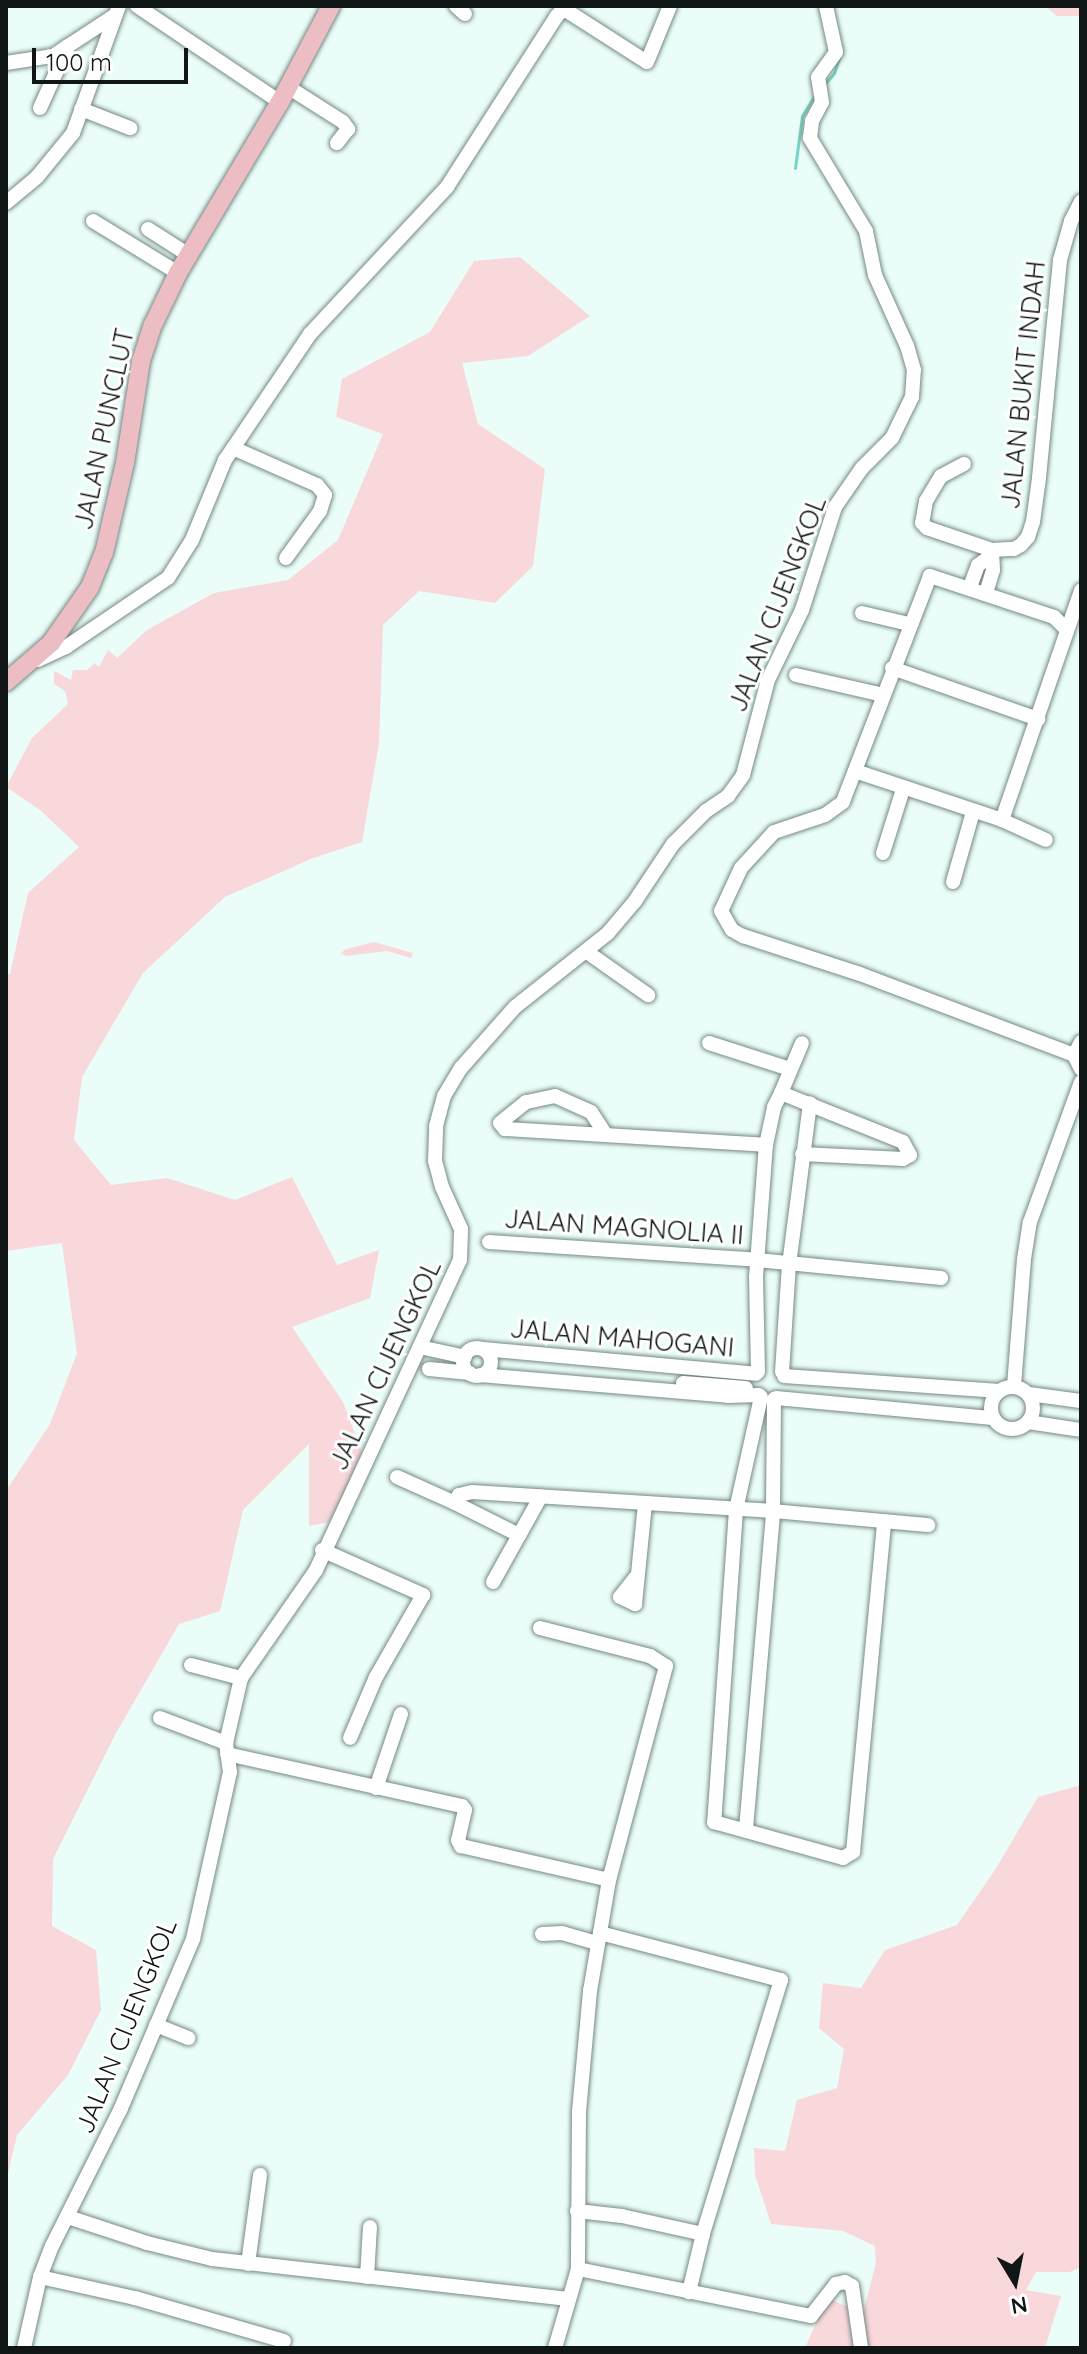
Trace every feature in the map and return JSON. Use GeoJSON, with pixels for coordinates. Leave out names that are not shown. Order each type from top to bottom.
{"type":"FeatureCollection","features":[{"type":"Feature","properties":{"kind":"main road","name":"JALAN PUNCLUT"},"geometry":{"type":"LineString","coordinates":[[6,682],[32,663],[72,616],[90,587],[104,553],[125,463],[141,361],[153,325],[178,273],[284,95],[331,6]]}},
{"type":"Feature","properties":{"kind":"street"},"geometry":{"type":"LineString","coordinates":[[137,6],[284,95],[343,122],[348,129],[337,143]]}},
{"type":"Feature","properties":{"kind":"street"},"geometry":{"type":"LineString","coordinates":[[32,663],[66,647],[168,578],[192,540],[204,507],[233,448],[310,334],[447,187],[565,7],[647,62],[670,6]]}},
{"type":"Feature","properties":{"kind":"street","name":"JALAN CIJENGKOL"},"geometry":{"type":"LineString","coordinates":[[24,2348],[40,2277],[193,1939],[230,1772],[226,1748],[241,1678],[316,1570],[322,1550],[367,1464],[460,1260],[461,1229],[442,1187],[435,1161],[436,1126],[444,1096],[461,1068],[515,1007],[587,952],[635,901],[673,844],[706,811],[728,796],[743,775],[768,680],[802,610],[835,507],[862,468],[892,438],[912,397],[914,370],[907,346],[875,275],[866,231],[812,147],[810,129],[822,98],[818,77],[836,52],[826,6]]}},
{"type":"Feature","properties":{"kind":"street"},"geometry":{"type":"LineString","coordinates":[[6,63],[53,56],[117,11]]}},
{"type":"Feature","properties":{"kind":"street"},"geometry":{"type":"LineString","coordinates":[[6,203],[37,177],[67,142],[117,11]]}},
{"type":"Feature","properties":{"kind":"street"},"geometry":{"type":"LineString","coordinates":[[40,108],[68,46]]}},
{"type":"Feature","properties":{"kind":"street"},"geometry":{"type":"LineString","coordinates":[[81,109],[130,128]]}},
{"type":"Feature","properties":{"kind":"street","name":"JALAN BUKIT INDAH"},"geometry":{"type":"LineString","coordinates":[[991,554],[1021,545],[1028,537],[1033,522],[1060,260],[1071,221],[1081,201]]}},
{"type":"Feature","properties":{"kind":"street"},"geometry":{"type":"LineString","coordinates":[[93,221],[178,273]]}},
{"type":"Feature","properties":{"kind":"street"},"geometry":{"type":"LineString","coordinates":[[148,229],[190,256]]}},
{"type":"Feature","properties":{"kind":"street"},"geometry":{"type":"LineString","coordinates":[[233,448],[317,485],[325,495],[320,511],[286,558]]}},
{"type":"Feature","properties":{"kind":"street"},"geometry":{"type":"LineString","coordinates":[[964,464],[941,476],[926,501],[922,523],[927,528],[991,554]]}},
{"type":"Feature","properties":{"kind":"street"},"geometry":{"type":"LineString","coordinates":[[970,587],[978,565],[991,554]]}},
{"type":"Feature","properties":{"kind":"street"},"geometry":{"type":"LineString","coordinates":[[986,593],[993,570],[991,554]]}},
{"type":"Feature","properties":{"kind":"street"},"geometry":{"type":"LineString","coordinates":[[1067,630],[1054,617],[930,576],[839,808],[782,827],[762,843],[741,868],[721,911],[732,930],[743,936],[860,974],[1079,1055]]}},
{"type":"Feature","properties":{"kind":"street"},"geometry":{"type":"LineString","coordinates":[[1002,820],[1081,590]]}},
{"type":"Feature","properties":{"kind":"street"},"geometry":{"type":"LineString","coordinates":[[862,613],[909,624]]}},
{"type":"Feature","properties":{"kind":"street"},"geometry":{"type":"LineString","coordinates":[[892,668],[1038,719]]}},
{"type":"Feature","properties":{"kind":"street"},"geometry":{"type":"LineString","coordinates":[[796,675],[883,695]]}},
{"type":"Feature","properties":{"kind":"street"},"geometry":{"type":"LineString","coordinates":[[855,771],[1002,820],[1046,840]]}},
{"type":"Feature","properties":{"kind":"street"},"geometry":{"type":"LineString","coordinates":[[883,853],[903,789]]}},
{"type":"Feature","properties":{"kind":"street"},"geometry":{"type":"LineString","coordinates":[[953,882],[973,812]]}},
{"type":"Feature","properties":{"kind":"street"},"geometry":{"type":"LineString","coordinates":[[587,952],[648,995]]}},
{"type":"Feature","properties":{"kind":"street"},"geometry":{"type":"LineString","coordinates":[[709,1043],[790,1069]]}},
{"type":"Feature","properties":{"kind":"street"},"geometry":{"type":"LineString","coordinates":[[746,1829],[773,1511],[769,1385],[757,1260],[766,1145],[774,1107],[802,1043]]}},
{"type":"Feature","properties":{"kind":"street"},"geometry":{"type":"LineString","coordinates":[[1081,1082],[1030,1222],[998,1401],[1008,1429],[1028,1422],[1081,1430]]}},
{"type":"Feature","properties":{"kind":"street"},"geometry":{"type":"LineString","coordinates":[[781,1093],[903,1142],[910,1155],[898,1159],[802,1154]]}},
{"type":"Feature","properties":{"kind":"street"},"geometry":{"type":"LineString","coordinates":[[606,1135],[591,1112],[555,1096],[526,1102],[500,1123],[505,1129],[766,1145]]}},
{"type":"Feature","properties":{"kind":"street"},"geometry":{"type":"LineString","coordinates":[[810,1103],[789,1265],[769,1385],[736,1510],[712,1818],[716,1823],[843,1858],[853,1852],[857,1845],[884,1521]]}},
{"type":"Feature","properties":{"kind":"street","name":"JALAN MAGNOLIA II"},"geometry":{"type":"LineString","coordinates":[[489,1242],[757,1260],[941,1278]]}},
{"type":"Feature","properties":{"kind":"street"},"geometry":{"type":"LineString","coordinates":[[420,1347],[465,1357],[464,1366],[998,1401],[1029,1394],[1081,1401]]}},
{"type":"Feature","properties":{"kind":"street"},"geometry":{"type":"LineString","coordinates":[[429,1369],[483,1365]]}},
{"type":"Feature","properties":{"kind":"street"},"geometry":{"type":"LineString","coordinates":[[769,1385],[998,1401]]}},
{"type":"Feature","properties":{"kind":"street"},"geometry":{"type":"LineString","coordinates":[[1028,1422],[1034,1408],[1029,1394]]}},
{"type":"Feature","properties":{"kind":"street"},"geometry":{"type":"LineString","coordinates":[[397,1477],[519,1535]]}},
{"type":"Feature","properties":{"kind":"street"},"geometry":{"type":"LineString","coordinates":[[455,1503],[459,1495],[472,1492],[773,1511],[928,1525]]}},
{"type":"Feature","properties":{"kind":"street"},"geometry":{"type":"LineString","coordinates":[[493,1582],[541,1496]]}},
{"type":"Feature","properties":{"kind":"street"},"geometry":{"type":"LineString","coordinates":[[635,1578],[645,1504]]}},
{"type":"Feature","properties":{"kind":"street"},"geometry":{"type":"LineString","coordinates":[[322,1550],[423,1595],[375,1679],[350,1738]]}},
{"type":"Feature","properties":{"kind":"street"},"geometry":{"type":"LineString","coordinates":[[540,1628],[650,1656],[666,1666],[609,1880],[590,1991],[579,2111],[578,2269],[555,2348]]}},
{"type":"Feature","properties":{"kind":"street"},"geometry":{"type":"LineString","coordinates":[[191,1665],[241,1678]]}},
{"type":"Feature","properties":{"kind":"street"},"geometry":{"type":"LineString","coordinates":[[376,1788],[401,1714]]}},
{"type":"Feature","properties":{"kind":"street"},"geometry":{"type":"LineString","coordinates":[[160,1718],[226,1748],[376,1788],[463,1807],[458,1840],[463,1847],[609,1880]]}},
{"type":"Feature","properties":{"kind":"street"},"geometry":{"type":"LineString","coordinates":[[542,1934],[599,1938],[781,1980],[703,2234],[689,2292]]}},
{"type":"Feature","properties":{"kind":"street"},"geometry":{"type":"LineString","coordinates":[[156,2025],[189,2038]]}},
{"type":"Feature","properties":{"kind":"street"},"geometry":{"type":"LineString","coordinates":[[248,2264],[260,2175]]}},
{"type":"Feature","properties":{"kind":"street"},"geometry":{"type":"LineString","coordinates":[[577,2211],[622,2216],[703,2234]]}},
{"type":"Feature","properties":{"kind":"street"},"geometry":{"type":"LineString","coordinates":[[68,2217],[147,2243],[248,2264],[482,2287],[569,2299]]}},
{"type":"Feature","properties":{"kind":"street"},"geometry":{"type":"LineString","coordinates":[[367,2277],[370,2227]]}},
{"type":"Feature","properties":{"kind":"street"},"geometry":{"type":"LineString","coordinates":[[578,2269],[811,2316],[836,2284],[845,2282],[852,2286],[861,2348]]}},
{"type":"Feature","properties":{"kind":"street"},"geometry":{"type":"LineString","coordinates":[[40,2277],[135,2298],[284,2341]]}},
{"type":"Feature","properties":{"kind":"shaded area"},"geometry":{"type":"Polygon","coordinates":[[[1045,6],[1081,6],[1081,16],[1057,16],[1045,6]]]}},
{"type":"Feature","properties":{"kind":"shaded area"},"geometry":{"type":"Polygon","coordinates":[[[520,257],[590,316],[528,356],[462,363],[478,424],[545,469],[533,566],[495,603],[419,591],[383,625],[379,743],[362,842],[313,858],[225,897],[143,973],[82,1077],[74,1140],[111,1185],[167,1178],[235,1200],[292,1177],[337,1265],[379,1250],[370,1298],[292,1327],[343,1402],[363,1455],[329,1522],[309,1526],[309,1444],[243,1510],[220,1611],[179,1624],[116,1733],[53,1859],[52,1926],[96,1950],[101,2010],[68,2075],[17,2135],[6,2182],[6,1491],[50,1424],[77,1353],[62,1243],[6,1251],[6,975],[10,974],[28,893],[79,847],[40,810],[6,787],[32,738],[68,704],[65,691],[54,684],[54,671],[71,680],[73,670],[87,670],[95,663],[99,667],[108,650],[117,658],[147,630],[214,593],[288,580],[338,540],[383,434],[336,417],[342,379],[430,332],[474,261],[520,257]]]}},
{"type":"Feature","properties":{"kind":"shaded area"},"geometry":{"type":"Polygon","coordinates":[[[374,942],[413,953],[411,958],[387,951],[346,956],[341,953],[374,942]]]}},
{"type":"Feature","properties":{"kind":"shaded area"},"geometry":{"type":"Polygon","coordinates":[[[1081,1785],[1081,2267],[1070,2272],[1036,2272],[1026,2290],[1061,2296],[1045,2348],[805,2348],[827,2298],[863,2313],[876,2263],[875,2246],[843,2231],[771,2224],[755,2175],[754,2148],[785,2151],[797,2100],[837,2088],[844,2049],[819,2028],[823,1983],[861,1988],[885,1950],[957,1925],[995,1870],[1038,1797],[1081,1785]]]}},
{"type":"Feature","properties":{"kind":"waterway"},"geometry":{"type":"LineString","coordinates":[[824,85],[834,73],[842,50]]}},
{"type":"Feature","properties":{"kind":"waterway"},"geometry":{"type":"LineString","coordinates":[[795,168],[802,116],[816,93]]}}]}
